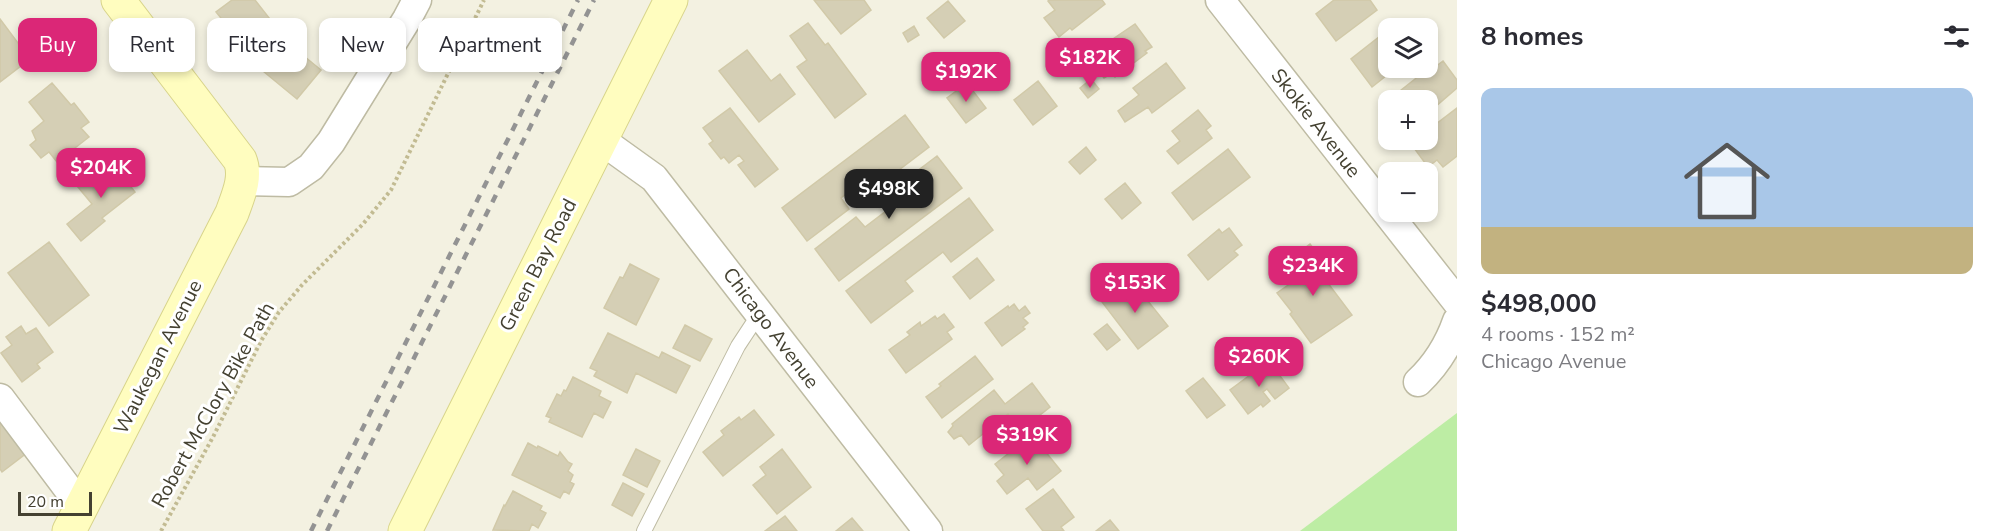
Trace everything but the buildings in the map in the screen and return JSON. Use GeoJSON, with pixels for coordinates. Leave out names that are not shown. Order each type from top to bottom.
{"type":"FeatureCollection","features":[{"type":"Feature","properties":{"kind":"street"},"geometry":{"type":"LineString","coordinates":[[118,0],[240,160],[243,168],[242,181],[289,182],[311,167],[331,142],[417,0]]}},
{"type":"Feature","properties":{"kind":"street","name":"Green Bay Road"},"geometry":{"type":"LineString","coordinates":[[409,529],[671,0]]}},
{"type":"Feature","properties":{"kind":"street","name":"Skokie Avenue"},"geometry":{"type":"LineString","coordinates":[[1220,0],[1457,302]]}},
{"type":"Feature","properties":{"kind":"street","name":"Chicago Avenue"},"geometry":{"type":"LineString","coordinates":[[601,140],[654,178],[928,531]]}},
{"type":"Feature","properties":{"kind":"street","name":"Waukegan Avenue"},"geometry":{"type":"LineString","coordinates":[[75,519],[232,213],[242,181]]}},
{"type":"Feature","properties":{"kind":"street"},"geometry":{"type":"LineString","coordinates":[[1418,382],[1440,356],[1457,321]]}},
{"type":"Feature","properties":{"kind":"street"},"geometry":{"type":"LineString","coordinates":[[0,398],[75,519]]}},
{"type":"Feature","properties":{"kind":"lane"},"geometry":{"type":"LineString","coordinates":[[644,531],[738,346],[759,314]]}},
{"type":"Feature","properties":{"kind":"path","name":"Robert McClory Bike Path"},"geometry":{"type":"LineString","coordinates":[[161,531],[213,437],[261,341],[279,312],[302,285],[363,224],[391,190],[484,0]]}},
{"type":"Feature","properties":{"kind":"green space"},"geometry":{"type":"Polygon","coordinates":[[[1457,413],[1457,531],[1300,531],[1457,413]]]}},
{"type":"Feature","properties":{"kind":"railway"},"geometry":{"type":"LineString","coordinates":[[311,531],[578,0]]}},
{"type":"Feature","properties":{"kind":"railway"},"geometry":{"type":"LineString","coordinates":[[327,531],[594,0]]}}]}
